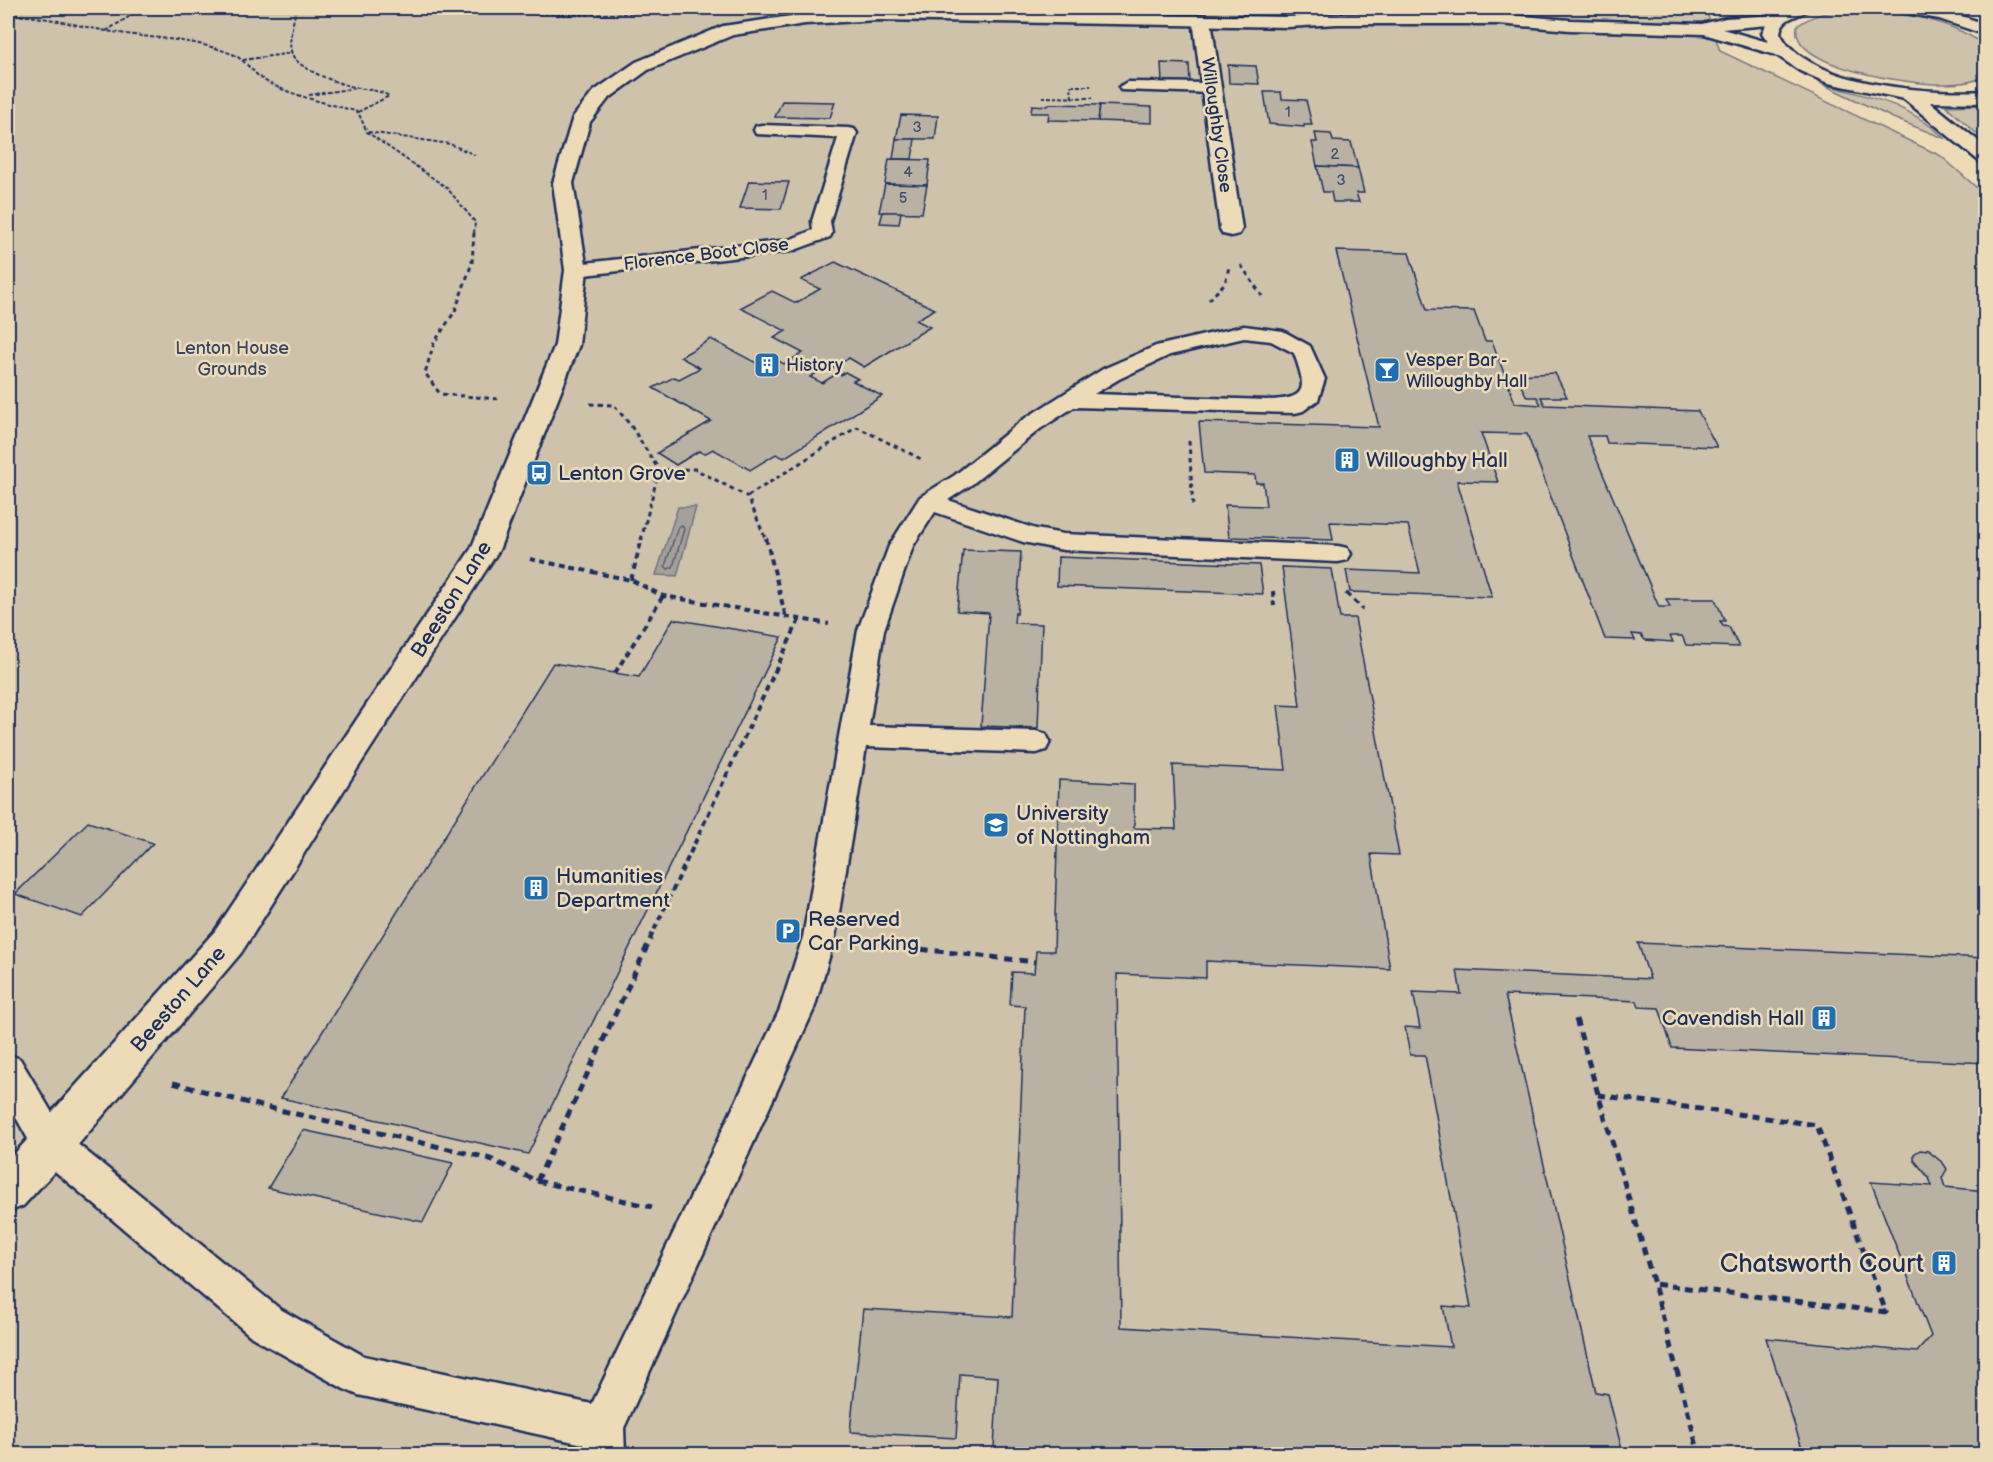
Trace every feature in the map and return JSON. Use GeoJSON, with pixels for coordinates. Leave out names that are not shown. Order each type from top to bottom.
{"type":"FeatureCollection","features":[{"type":"Feature","properties":{"kind":"street"},"geometry":{"type":"LineString","coordinates":[[1702,28],[1726,23],[1775,20],[1783,14],[1801,8]]}},
{"type":"Feature","properties":{"kind":"street"},"geometry":{"type":"LineString","coordinates":[[1911,8],[1943,15],[1986,30]]}},
{"type":"Feature","properties":{"kind":"street","name":"Beeston Lane"},"geometry":{"type":"LineString","coordinates":[[8,1191],[228,942],[349,754],[485,550],[567,345],[576,270],[563,183],[580,121],[602,95],[642,66],[721,22],[878,15],[1288,22],[1337,19],[1498,19],[1570,25],[1702,28]]}},
{"type":"Feature","properties":{"kind":"street","name":"Willoughby Close"},"geometry":{"type":"LineString","coordinates":[[1202,20],[1231,229]]}},
{"type":"Feature","properties":{"kind":"street"},"geometry":{"type":"LineString","coordinates":[[1775,20],[1771,33],[1778,46],[1786,53],[1811,68],[1846,82],[1911,96],[1953,99],[1986,97]]}},
{"type":"Feature","properties":{"kind":"street","name":"Beeston Lane"},"geometry":{"type":"LineString","coordinates":[[1288,22],[1315,27],[1409,32],[1570,25]]}},
{"type":"Feature","properties":{"kind":"street"},"geometry":{"type":"LineString","coordinates":[[1315,27],[1360,37]]}},
{"type":"Feature","properties":{"kind":"street"},"geometry":{"type":"LineString","coordinates":[[1702,28],[1786,53]]}},
{"type":"Feature","properties":{"kind":"street"},"geometry":{"type":"LineString","coordinates":[[1911,96],[1986,157]]}},
{"type":"Feature","properties":{"kind":"lane"},"geometry":{"type":"LineString","coordinates":[[1127,87],[1212,88]]}},
{"type":"Feature","properties":{"kind":"lane","name":"Florence Boot Close"},"geometry":{"type":"LineString","coordinates":[[576,270],[792,245],[823,233],[821,221],[848,133],[762,130]]}},
{"type":"Feature","properties":{"kind":"lane"},"geometry":{"type":"LineString","coordinates":[[8,1070],[51,1145],[266,1323],[358,1375],[604,1441],[700,1218],[797,1009],[819,937],[871,630],[901,546],[929,502],[963,480],[1032,424],[1111,374],[1163,350],[1244,332],[1276,335],[1303,350],[1314,379],[1310,395],[1295,406],[1070,400]]}},
{"type":"Feature","properties":{"kind":"lane"},"geometry":{"type":"LineString","coordinates":[[929,502],[1032,536],[1063,542],[1338,554]]}},
{"type":"Feature","properties":{"kind":"lane"},"geometry":{"type":"LineString","coordinates":[[854,736],[1036,742]]}},
{"type":"Feature","properties":{"kind":"path"},"geometry":{"type":"LineString","coordinates":[[105,31],[143,8]]}},
{"type":"Feature","properties":{"kind":"path"},"geometry":{"type":"LineString","coordinates":[[296,8],[292,53],[295,61],[328,79],[357,88]]}},
{"type":"Feature","properties":{"kind":"path"},"geometry":{"type":"LineString","coordinates":[[310,8],[553,15],[679,11]]}},
{"type":"Feature","properties":{"kind":"path"},"geometry":{"type":"LineString","coordinates":[[393,8],[553,15]]}},
{"type":"Feature","properties":{"kind":"path"},"geometry":{"type":"LineString","coordinates":[[557,8],[579,15]]}},
{"type":"Feature","properties":{"kind":"path"},"geometry":{"type":"LineString","coordinates":[[8,15],[64,21],[105,31],[203,46],[232,53],[266,81],[306,95],[358,112],[388,96],[379,89],[357,88],[306,95]]}},
{"type":"Feature","properties":{"kind":"path"},"geometry":{"type":"LineString","coordinates":[[243,60],[292,53]]}},
{"type":"Feature","properties":{"kind":"path"},"geometry":{"type":"LineString","coordinates":[[358,112],[367,132],[447,188],[475,222],[472,263],[455,311],[434,344],[425,373],[441,394],[507,400]]}},
{"type":"Feature","properties":{"kind":"path"},"geometry":{"type":"LineString","coordinates":[[367,132],[450,144],[475,155]]}},
{"type":"Feature","properties":{"kind":"path"},"geometry":{"type":"LineString","coordinates":[[1207,302],[1225,283],[1232,249],[1231,229]]}},
{"type":"Feature","properties":{"kind":"path"},"geometry":{"type":"LineString","coordinates":[[586,404],[614,405],[631,426],[659,470],[631,580]]}},
{"type":"Feature","properties":{"kind":"path"},"geometry":{"type":"LineString","coordinates":[[748,496],[857,427],[963,480]]}},
{"type":"Feature","properties":{"kind":"path"},"geometry":{"type":"LineString","coordinates":[[1188,434],[1196,548]]}},
{"type":"Feature","properties":{"kind":"path"},"geometry":{"type":"LineString","coordinates":[[659,470],[695,469],[748,496],[765,534],[786,618]]}},
{"type":"Feature","properties":{"kind":"path"},"geometry":{"type":"LineString","coordinates":[[527,559],[631,580],[663,596],[786,618],[871,630]]}},
{"type":"Feature","properties":{"kind":"path"},"geometry":{"type":"LineString","coordinates":[[1344,591],[1363,609]]}},
{"type":"Feature","properties":{"kind":"path"},"geometry":{"type":"LineString","coordinates":[[615,673],[663,596]]}},
{"type":"Feature","properties":{"kind":"path"},"geometry":{"type":"LineString","coordinates":[[537,1181],[799,620]]}},
{"type":"Feature","properties":{"kind":"path"},"geometry":{"type":"LineString","coordinates":[[819,937],[1035,962]]}},
{"type":"Feature","properties":{"kind":"path"},"geometry":{"type":"LineString","coordinates":[[1576,1019],[1654,1284],[1699,1455]]}},
{"type":"Feature","properties":{"kind":"path"},"geometry":{"type":"LineString","coordinates":[[168,1082],[488,1158],[537,1181],[700,1218]]}},
{"type":"Feature","properties":{"kind":"path"},"geometry":{"type":"LineString","coordinates":[[1598,1095],[1817,1125],[1886,1312],[1654,1284]]}},
{"type":"Feature","properties":{"kind":"green space","name":"University of Nottingham"},"geometry":{"type":"Polygon","coordinates":[[[8,8],[1722,8],[1707,13],[1720,51],[1941,156],[1986,196],[1985,1454],[8,1454],[8,8]]]}},
{"type":"Feature","properties":{"kind":"green space"},"geometry":{"type":"Polygon","coordinates":[[[1845,10],[1918,17],[1969,35],[1985,45],[1985,77],[1966,82],[1930,84],[1857,72],[1832,64],[1813,53],[1800,41],[1797,26],[1820,15],[1845,10]]]}},
{"type":"Feature","properties":{"kind":"green space"},"geometry":{"type":"Polygon","coordinates":[[[1820,83],[1872,97],[1901,108],[1916,116],[1946,139],[1893,118],[1820,83]]]}},
{"type":"Feature","properties":{"kind":"green space"},"geometry":{"type":"Polygon","coordinates":[[[1985,105],[1985,141],[1946,106],[1985,105]]]}},
{"type":"Feature","properties":{"kind":"water"},"geometry":{"type":"Polygon","coordinates":[[[678,507],[696,507],[677,576],[656,575],[678,507]]]}},
{"type":"Feature","properties":{"kind":"building"},"geometry":{"type":"Polygon","coordinates":[[[1161,63],[1189,64],[1190,83],[1162,83],[1161,63]]]}},
{"type":"Feature","properties":{"kind":"building"},"geometry":{"type":"Polygon","coordinates":[[[1228,65],[1256,66],[1259,84],[1229,83],[1228,65]]]}},
{"type":"Feature","properties":{"kind":"building"},"geometry":{"type":"Polygon","coordinates":[[[1264,92],[1281,92],[1282,99],[1306,100],[1312,125],[1304,125],[1304,127],[1269,124],[1264,92]]]}},
{"type":"Feature","properties":{"kind":"building"},"geometry":{"type":"Polygon","coordinates":[[[782,101],[835,102],[830,118],[775,117],[782,101]]]}},
{"type":"Feature","properties":{"kind":"building"},"geometry":{"type":"Polygon","coordinates":[[[1049,104],[1100,105],[1098,121],[1048,120],[1049,113],[1031,113],[1032,105],[1048,106],[1049,104]]]}},
{"type":"Feature","properties":{"kind":"building"},"geometry":{"type":"Polygon","coordinates":[[[1100,105],[1152,107],[1152,123],[1098,121],[1100,105]]]}},
{"type":"Feature","properties":{"kind":"building"},"geometry":{"type":"Polygon","coordinates":[[[901,115],[938,116],[935,139],[896,139],[901,115]]]}},
{"type":"Feature","properties":{"kind":"building"},"geometry":{"type":"Polygon","coordinates":[[[1315,133],[1331,134],[1333,141],[1351,142],[1358,168],[1317,166],[1312,142],[1317,142],[1315,133]]]}},
{"type":"Feature","properties":{"kind":"building"},"geometry":{"type":"Polygon","coordinates":[[[896,139],[915,139],[912,159],[893,159],[896,139]]]}},
{"type":"Feature","properties":{"kind":"building"},"geometry":{"type":"Polygon","coordinates":[[[889,159],[930,160],[927,185],[885,184],[889,159]]]}},
{"type":"Feature","properties":{"kind":"building"},"geometry":{"type":"Polygon","coordinates":[[[1317,166],[1358,168],[1364,193],[1356,193],[1359,202],[1333,202],[1331,192],[1323,192],[1317,166]]]}},
{"type":"Feature","properties":{"kind":"building"},"geometry":{"type":"Polygon","coordinates":[[[749,181],[789,182],[781,209],[740,208],[749,181]]]}},
{"type":"Feature","properties":{"kind":"building"},"geometry":{"type":"Polygon","coordinates":[[[885,184],[927,185],[922,213],[879,212],[885,184]]]}},
{"type":"Feature","properties":{"kind":"building"},"geometry":{"type":"Polygon","coordinates":[[[883,212],[901,212],[899,224],[880,223],[883,212]]]}},
{"type":"Feature","properties":{"kind":"building","name":"Willoughby Hall"},"geometry":{"type":"Polygon","coordinates":[[[1336,251],[1409,253],[1427,310],[1474,311],[1485,341],[1492,341],[1515,403],[1541,405],[1537,397],[1527,397],[1515,375],[1555,373],[1567,397],[1541,397],[1545,405],[1698,411],[1717,447],[1607,443],[1605,436],[1587,436],[1659,607],[1670,607],[1666,599],[1715,599],[1725,621],[1720,621],[1723,626],[1729,627],[1739,647],[1686,645],[1682,636],[1670,636],[1673,642],[1645,640],[1641,635],[1632,634],[1635,640],[1605,639],[1527,434],[1481,433],[1498,482],[1457,481],[1492,597],[1350,592],[1346,570],[1420,573],[1408,525],[1330,522],[1333,540],[1229,537],[1225,505],[1266,506],[1263,483],[1256,483],[1255,475],[1204,473],[1199,422],[1379,427],[1336,251]]]}},
{"type":"Feature","properties":{"kind":"building","name":"History"},"geometry":{"type":"Polygon","coordinates":[[[835,262],[935,309],[916,320],[930,327],[864,367],[849,358],[833,368],[829,366],[810,377],[822,383],[838,373],[841,375],[845,372],[858,379],[853,381],[882,396],[784,458],[776,454],[750,470],[713,449],[704,454],[699,451],[676,465],[657,453],[711,421],[653,388],[674,377],[679,379],[700,368],[680,357],[711,339],[758,364],[771,357],[784,364],[803,353],[774,338],[786,331],[740,308],[772,291],[796,303],[820,289],[801,280],[835,262]]]}},
{"type":"Feature","properties":{"kind":"building"},"geometry":{"type":"Polygon","coordinates":[[[963,550],[1021,552],[1017,614],[1015,613],[1014,623],[1042,624],[1038,728],[981,726],[989,613],[957,611],[963,550]]]}},
{"type":"Feature","properties":{"kind":"building"},"geometry":{"type":"Polygon","coordinates":[[[1058,557],[1259,565],[1263,594],[1057,586],[1058,557]]]}},
{"type":"Feature","properties":{"kind":"building","name":"Cavendish Hall"},"geometry":{"type":"Polygon","coordinates":[[[1282,567],[1332,569],[1340,618],[1355,618],[1399,855],[1371,854],[1390,969],[1206,961],[1206,978],[1117,974],[1121,1327],[1451,1347],[1443,1306],[1471,1308],[1425,1055],[1410,1055],[1405,1027],[1420,1028],[1413,992],[1461,994],[1457,970],[1650,979],[1638,943],[1986,958],[1986,1063],[1672,1048],[1659,1008],[1639,1007],[1637,1001],[1505,995],[1596,1392],[1608,1394],[1623,1454],[1173,1454],[1122,1451],[1122,1454],[1079,1454],[1079,1452],[994,1448],[998,1377],[960,1374],[956,1438],[850,1432],[863,1309],[1012,1317],[1025,1006],[1010,1005],[1012,972],[1034,973],[1036,951],[1054,951],[1059,780],[1134,784],[1134,828],[1176,829],[1173,765],[1286,770],[1278,705],[1300,706],[1282,567]]]}},
{"type":"Feature","properties":{"kind":"building","name":"Humanities Department"},"geometry":{"type":"Polygon","coordinates":[[[673,619],[782,637],[528,1154],[281,1098],[553,663],[639,677],[673,619]]]}},
{"type":"Feature","properties":{"kind":"building"},"geometry":{"type":"Polygon","coordinates":[[[88,822],[153,843],[82,917],[15,894],[88,822]]]}},
{"type":"Feature","properties":{"kind":"building"},"geometry":{"type":"Polygon","coordinates":[[[303,1130],[453,1163],[423,1222],[268,1188],[303,1130]]]}},
{"type":"Feature","properties":{"kind":"building","name":"Chatsworth Court"},"geometry":{"type":"Polygon","coordinates":[[[1920,1150],[1928,1151],[1943,1163],[1947,1169],[1942,1178],[1945,1187],[1986,1191],[1986,1454],[1804,1454],[1766,1338],[1917,1352],[1931,1336],[1871,1182],[1932,1186],[1929,1178],[1914,1160],[1914,1154],[1920,1150]]]}},
{"type":"Feature","properties":{"kind":"place","name":"History"},"geometry":{"type":"Point","coordinates":[767,365]}},
{"type":"Feature","properties":{"kind":"place","name":"Vesper Bar - Willoughby Hall"},"geometry":{"type":"Point","coordinates":[1387,370]}},
{"type":"Feature","properties":{"kind":"place","name":"Willoughby Hall"},"geometry":{"type":"Point","coordinates":[1347,460]}},
{"type":"Feature","properties":{"kind":"place","name":"Lenton Grove"},"geometry":{"type":"Point","coordinates":[539,473]}},
{"type":"Feature","properties":{"kind":"place","name":"University of Nottingham"},"geometry":{"type":"Point","coordinates":[996,825]}},
{"type":"Feature","properties":{"kind":"place","name":"Humanities Department"},"geometry":{"type":"Point","coordinates":[536,888]}},
{"type":"Feature","properties":{"kind":"place","name":"Reserved Car Parking"},"geometry":{"type":"Point","coordinates":[788,931]}},
{"type":"Feature","properties":{"kind":"place","name":"Cavendish Hall"},"geometry":{"type":"Point","coordinates":[1824,1018]}},
{"type":"Feature","properties":{"kind":"place","name":"Chatsworth Court"},"geometry":{"type":"Point","coordinates":[1944,1263]}},
{"type":"Feature","properties":{"kind":"park label","name":"Lenton House Grounds"},"geometry":{"type":"Point","coordinates":[232,358]}}]}
